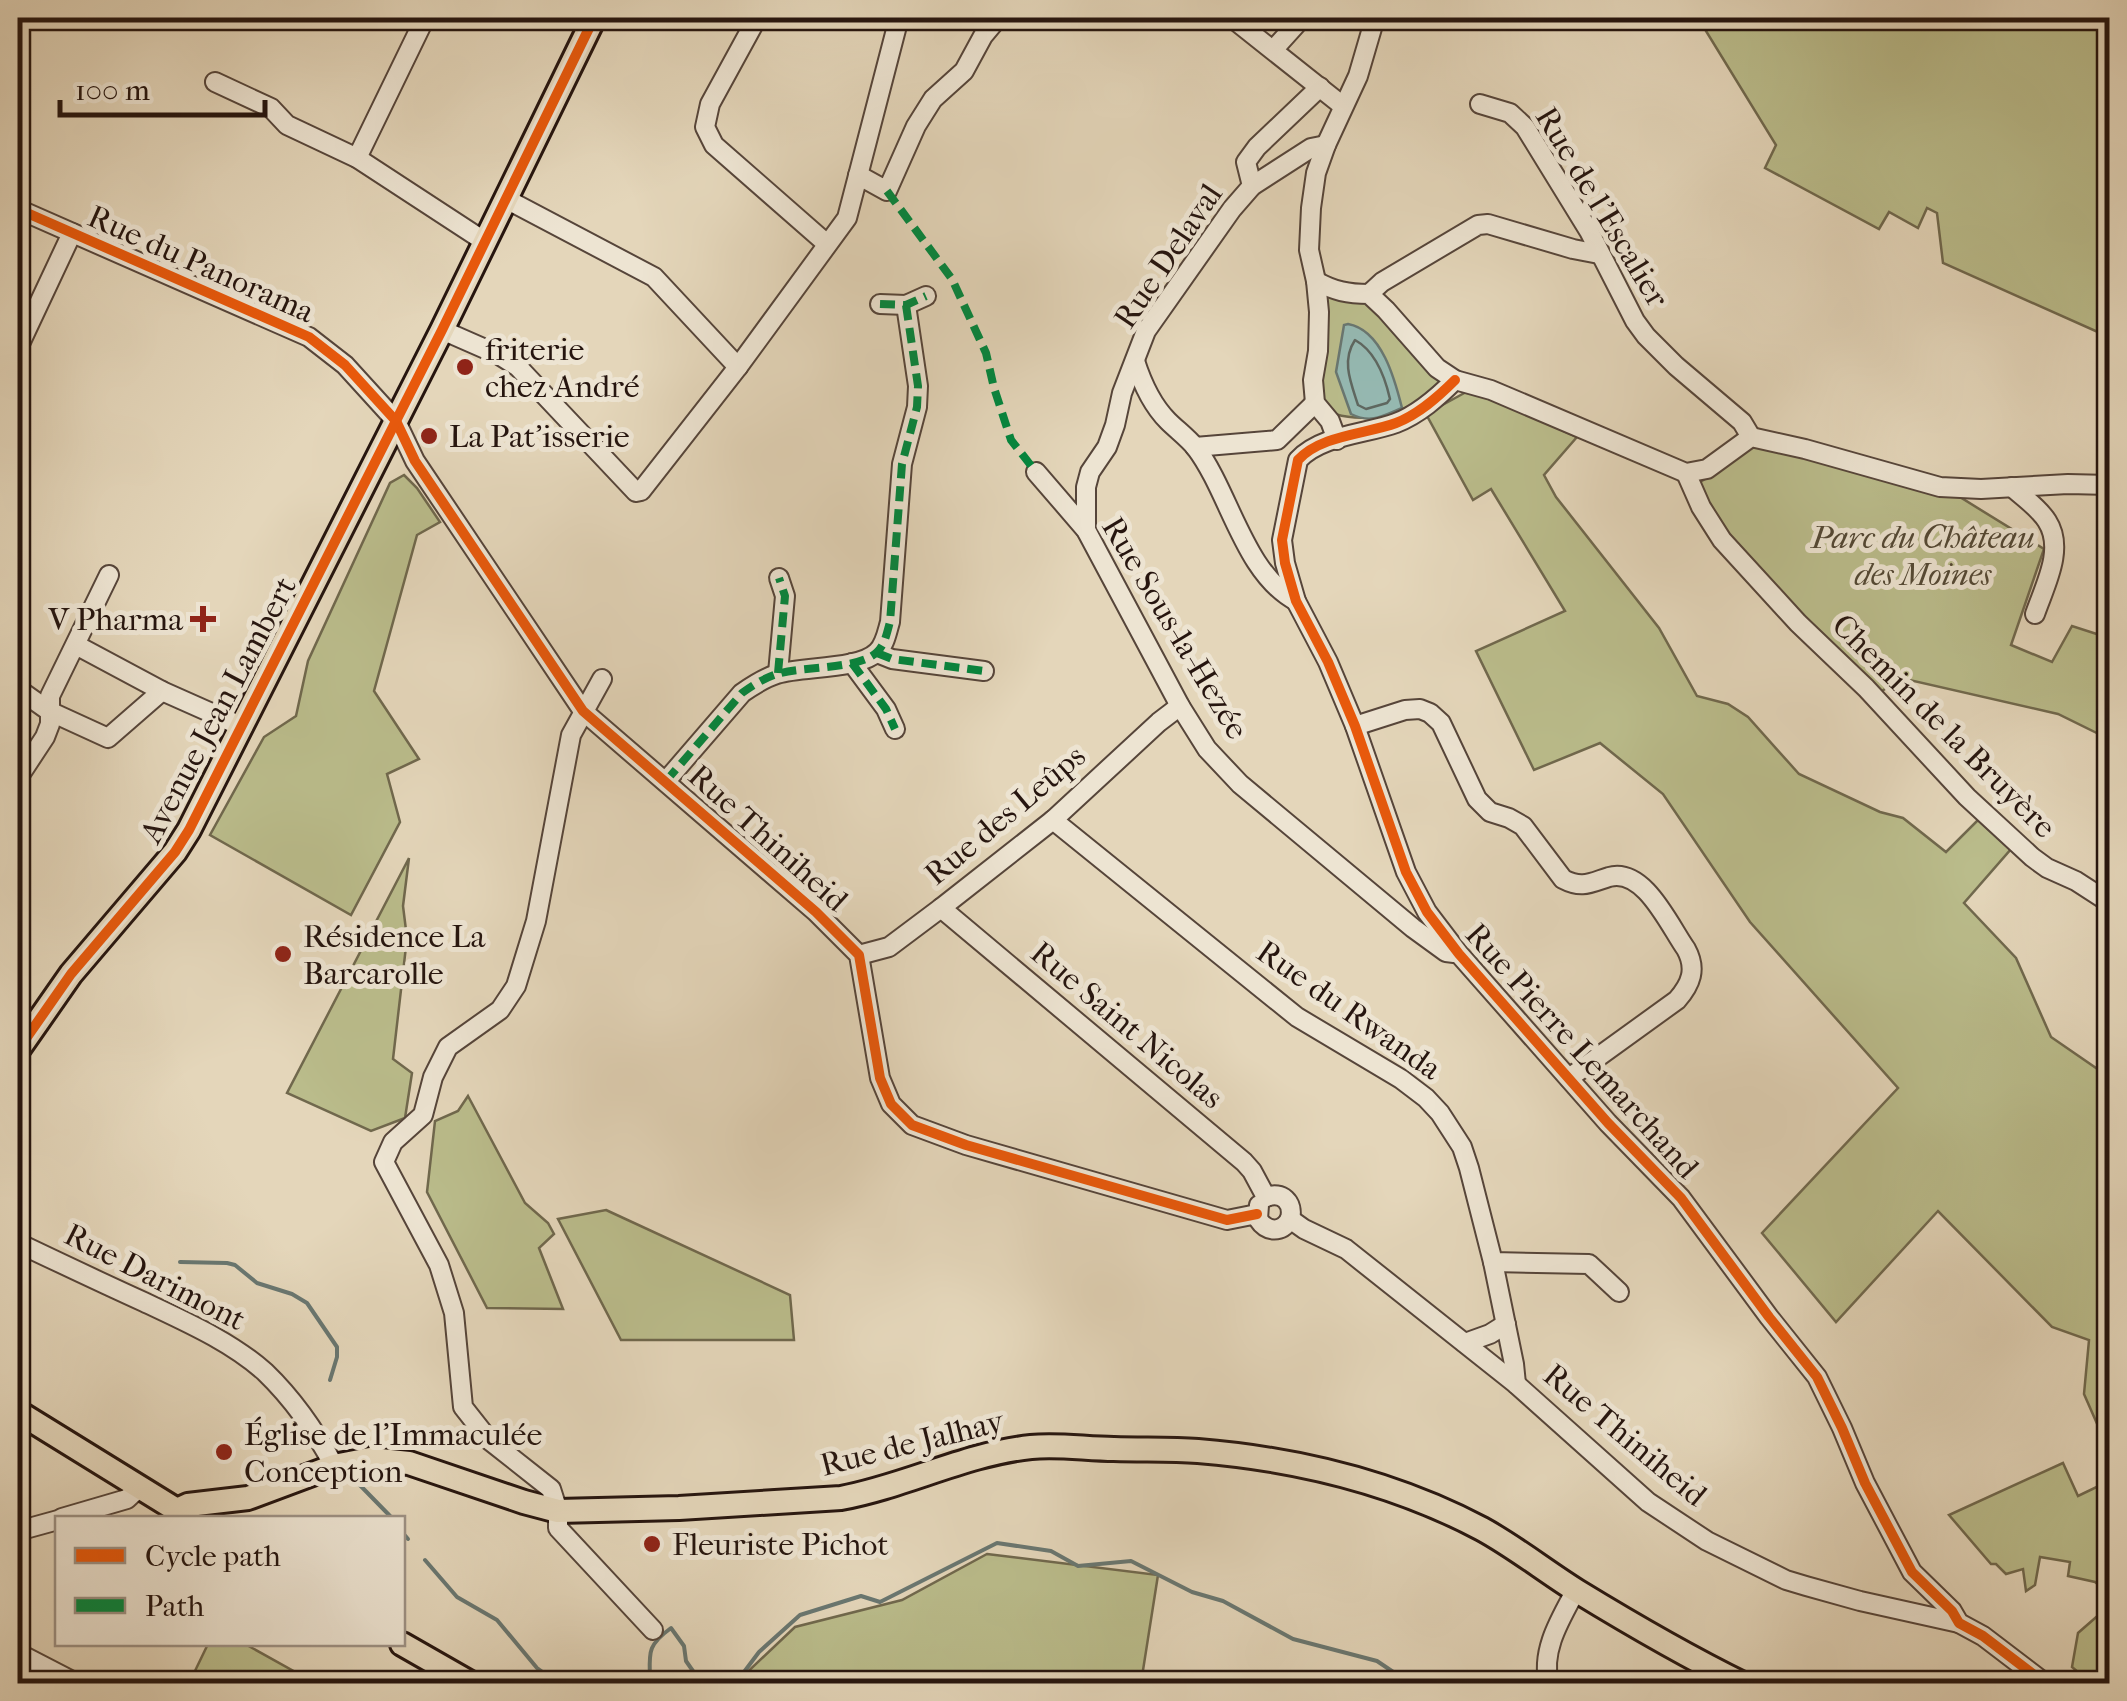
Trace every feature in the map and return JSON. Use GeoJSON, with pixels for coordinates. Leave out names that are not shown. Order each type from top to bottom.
{"type":"FeatureCollection","features":[{"type":"Feature","properties":{"kind":"main road","name":"Avenue Jean Lambert"},"geometry":{"type":"LineString","coordinates":[[18,1050],[71,974],[175,852],[189,830],[442,330],[594,18]]}},
{"type":"Feature","properties":{"kind":"main road"},"geometry":{"type":"LineString","coordinates":[[18,1412],[184,1514]]}},
{"type":"Feature","properties":{"kind":"main road","name":"Rue de Jalhay"},"geometry":{"type":"LineString","coordinates":[[184,1514],[188,1505],[248,1498],[334,1466],[370,1460],[408,1463],[558,1511],[841,1498],[996,1452],[1035,1446],[1196,1451],[1308,1468],[1390,1490],[1442,1510],[1483,1530],[1576,1590],[1743,1684]]}},
{"type":"Feature","properties":{"kind":"main road"},"geometry":{"type":"LineString","coordinates":[[405,1646],[472,1684]]}},
{"type":"Feature","properties":{"kind":"street"},"geometry":{"type":"LineString","coordinates":[[356,158],[425,18]]}},
{"type":"Feature","properties":{"kind":"street"},"geometry":{"type":"LineString","coordinates":[[757,18],[710,104],[705,127],[714,145],[826,244]]}},
{"type":"Feature","properties":{"kind":"street"},"geometry":{"type":"LineString","coordinates":[[442,330],[499,354],[518,367],[636,492],[641,491],[847,218],[899,18]]}},
{"type":"Feature","properties":{"kind":"street"},"geometry":{"type":"LineString","coordinates":[[858,175],[886,191],[933,99],[964,71],[998,18]]}},
{"type":"Feature","properties":{"kind":"street"},"geometry":{"type":"LineString","coordinates":[[1232,18],[1343,106]]}},
{"type":"Feature","properties":{"kind":"street"},"geometry":{"type":"LineString","coordinates":[[1274,49],[1302,18]]}},
{"type":"Feature","properties":{"kind":"street"},"geometry":{"type":"LineString","coordinates":[[1375,18],[1358,76],[1316,173],[1309,250],[1319,312],[1312,380],[1314,404],[1330,421],[1337,440],[1399,422],[1432,402],[1455,380]]}},
{"type":"Feature","properties":{"kind":"street"},"geometry":{"type":"LineString","coordinates":[[216,82],[271,108],[287,125],[356,158],[484,241]]}},
{"type":"Feature","properties":{"kind":"street","name":"Rue Delaval"},"geometry":{"type":"LineString","coordinates":[[1252,186],[1246,162],[1320,86]]}},
{"type":"Feature","properties":{"kind":"street","name":"Rue de l'Escalier"},"geometry":{"type":"LineString","coordinates":[[1480,104],[1510,112],[1525,127],[1589,231],[1646,336],[1742,422],[1751,437]]}},
{"type":"Feature","properties":{"kind":"street","name":"Rue Delaval"},"geometry":{"type":"LineString","coordinates":[[1086,530],[1086,486],[1090,472],[1107,447],[1146,331],[1232,208],[1252,186],[1311,148],[1326,145]]}},
{"type":"Feature","properties":{"kind":"street"},"geometry":{"type":"LineString","coordinates":[[506,200],[654,276],[738,367]]}},
{"type":"Feature","properties":{"kind":"street","name":"Rue du Panorama"},"geometry":{"type":"LineString","coordinates":[[18,210],[309,337],[345,365],[396,421]]}},
{"type":"Feature","properties":{"kind":"street"},"geometry":{"type":"LineString","coordinates":[[1316,281],[1348,294],[1368,294],[1467,230],[1488,224],[1599,254]]}},
{"type":"Feature","properties":{"kind":"street"},"geometry":{"type":"LineString","coordinates":[[18,348],[72,233]]}},
{"type":"Feature","properties":{"kind":"street"},"geometry":{"type":"LineString","coordinates":[[1368,294],[1437,368],[1455,380],[1491,390],[1686,473],[1707,470],[1751,437],[1940,487],[2110,486]]}},
{"type":"Feature","properties":{"kind":"street"},"geometry":{"type":"LineString","coordinates":[[880,304],[906,304],[926,296]]}},
{"type":"Feature","properties":{"kind":"street"},"geometry":{"type":"LineString","coordinates":[[666,781],[756,682],[778,674],[852,663],[877,653],[886,637],[902,464],[917,407],[918,386],[906,304]]}},
{"type":"Feature","properties":{"kind":"street","name":"Rue Delaval"},"geometry":{"type":"LineString","coordinates":[[1135,361],[1144,389],[1164,417],[1196,447],[1260,567],[1281,593],[1296,601]]}},
{"type":"Feature","properties":{"kind":"street"},"geometry":{"type":"LineString","coordinates":[[1196,447],[1278,440],[1314,404]]}},
{"type":"Feature","properties":{"kind":"street","name":"Rue Thiniheid"},"geometry":{"type":"LineString","coordinates":[[396,421],[416,462],[583,710],[816,912],[858,955],[880,1078],[891,1104],[912,1125],[966,1145],[1227,1220],[1261,1205],[1272,1195],[1284,1198],[1291,1207],[1290,1219],[1283,1228],[1271,1230],[1261,1224],[1261,1205]]}},
{"type":"Feature","properties":{"kind":"street","name":"Rue Pierre Lemarchand"},"geometry":{"type":"LineString","coordinates":[[1337,440],[1305,452],[1298,460],[1282,540],[1285,564],[1296,601],[1355,726],[1406,872],[1426,912],[1458,954],[1608,1123],[1681,1198],[1817,1377],[1865,1483],[1912,1572],[1952,1611],[1959,1624],[1983,1636],[2046,1684]]}},
{"type":"Feature","properties":{"kind":"street","name":"Rue Sous-la-Hezée"},"geometry":{"type":"LineString","coordinates":[[1036,472],[1086,530],[1207,750],[1240,784],[1414,928],[1446,952],[1458,954]]}},
{"type":"Feature","properties":{"kind":"street","name":"Chemin de la Bruyère"},"geometry":{"type":"LineString","coordinates":[[1686,473],[1701,508],[1722,540],[1967,797],[2032,857],[2110,902]]}},
{"type":"Feature","properties":{"kind":"street"},"geometry":{"type":"LineString","coordinates":[[2012,487],[2046,520],[2056,543],[2035,614]]}},
{"type":"Feature","properties":{"kind":"street"},"geometry":{"type":"LineString","coordinates":[[18,778],[50,724],[50,696],[109,575]]}},
{"type":"Feature","properties":{"kind":"street"},"geometry":{"type":"LineString","coordinates":[[778,674],[785,596],[779,578]]}},
{"type":"Feature","properties":{"kind":"street"},"geometry":{"type":"LineString","coordinates":[[76,645],[162,691],[243,727]]}},
{"type":"Feature","properties":{"kind":"street"},"geometry":{"type":"LineString","coordinates":[[877,653],[892,659],[984,671]]}},
{"type":"Feature","properties":{"kind":"street"},"geometry":{"type":"LineString","coordinates":[[852,663],[886,709],[894,729]]}},
{"type":"Feature","properties":{"kind":"street"},"geometry":{"type":"LineString","coordinates":[[602,678],[571,735],[536,921],[516,986],[500,1010],[448,1046],[433,1077],[423,1115],[394,1142],[384,1162],[439,1265],[454,1313],[463,1407],[488,1440],[552,1490],[558,1528],[653,1630]]}},
{"type":"Feature","properties":{"kind":"street"},"geometry":{"type":"LineString","coordinates":[[18,688],[48,711],[108,738],[162,691]]}},
{"type":"Feature","properties":{"kind":"street","name":"Rue des Leûps"},"geometry":{"type":"LineString","coordinates":[[858,955],[889,948],[1053,820],[1180,706]]}},
{"type":"Feature","properties":{"kind":"street"},"geometry":{"type":"LineString","coordinates":[[1355,726],[1405,710],[1430,713],[1441,723],[1477,799],[1490,812],[1523,826],[1562,879],[1580,885],[1620,875],[1630,878],[1643,886],[1686,949],[1692,976],[1688,988],[1569,1078]]}},
{"type":"Feature","properties":{"kind":"street","name":"Rue du Rwanda"},"geometry":{"type":"LineString","coordinates":[[1053,820],[1297,1018],[1401,1079],[1440,1113],[1462,1147],[1493,1262],[1516,1384]]}},
{"type":"Feature","properties":{"kind":"street","name":"Rue Saint Nicolas"},"geometry":{"type":"LineString","coordinates":[[940,908],[1244,1162],[1252,1171],[1261,1205]]}},
{"type":"Feature","properties":{"kind":"street","name":"Rue Thiniheid"},"geometry":{"type":"LineString","coordinates":[[1290,1219],[1346,1249],[1516,1384],[1648,1502],[1707,1541],[1786,1580],[1959,1624]]}},
{"type":"Feature","properties":{"kind":"street","name":"Rue Darimont"},"geometry":{"type":"LineString","coordinates":[[18,1243],[206,1331],[241,1354],[291,1399],[334,1466]]}},
{"type":"Feature","properties":{"kind":"street"},"geometry":{"type":"LineString","coordinates":[[1493,1262],[1589,1264],[1619,1292]]}},
{"type":"Feature","properties":{"kind":"street"},"geometry":{"type":"LineString","coordinates":[[1465,1343],[1506,1324]]}},
{"type":"Feature","properties":{"kind":"street"},"geometry":{"type":"LineString","coordinates":[[70,1516],[127,1499],[140,1487]]}},
{"type":"Feature","properties":{"kind":"street"},"geometry":{"type":"LineString","coordinates":[[18,1532],[55,1521]]}},
{"type":"Feature","properties":{"kind":"street"},"geometry":{"type":"LineString","coordinates":[[1549,1684],[1548,1652],[1576,1590]]}},
{"type":"Feature","properties":{"kind":"street"},"geometry":{"type":"LineString","coordinates":[[18,1653],[78,1684]]}},
{"type":"Feature","properties":{"kind":"green space"},"geometry":{"type":"Polygon","coordinates":[[[1698,18],[2109,18],[2109,337],[1943,263],[1937,213],[1927,208],[1918,228],[1889,212],[1879,229],[1765,168],[1776,145],[1698,18]]]}},
{"type":"Feature","properties":{"kind":"green space"},"geometry":{"type":"Polygon","coordinates":[[[1326,292],[1368,302],[1439,380],[1439,388],[1390,414],[1363,418],[1335,414],[1322,397],[1320,378],[1326,292]]]}},
{"type":"Feature","properties":{"kind":"green space"},"geometry":{"type":"Polygon","coordinates":[[[1468,391],[1577,437],[1544,475],[1556,497],[1659,628],[1697,696],[1728,704],[1748,717],[1799,774],[1880,812],[1903,818],[1946,852],[1978,820],[2011,849],[1964,903],[2016,958],[2051,1037],[2109,1077],[2109,1451],[2084,1394],[2089,1340],[2052,1327],[1938,1211],[1836,1322],[1762,1233],[1898,1088],[1750,922],[1663,794],[1600,743],[1534,770],[1476,651],[1565,611],[1491,489],[1473,500],[1426,414],[1468,391]]]}},
{"type":"Feature","properties":{"kind":"green space","name":"Parc du Château des Moines"},"geometry":{"type":"Polygon","coordinates":[[[1753,442],[1955,494],[2044,549],[2011,645],[2052,662],[2072,626],[2109,638],[2109,739],[2058,714],[1901,678],[1876,695],[1725,538],[1697,484],[1753,442]]]}},
{"type":"Feature","properties":{"kind":"green space"},"geometry":{"type":"Polygon","coordinates":[[[404,475],[440,522],[417,535],[374,691],[419,759],[387,774],[400,822],[351,915],[210,835],[264,737],[296,716],[308,661],[390,483],[404,475]]]}},
{"type":"Feature","properties":{"kind":"green space"},"geometry":{"type":"Polygon","coordinates":[[[409,858],[403,906],[407,938],[393,1059],[412,1073],[405,1118],[371,1131],[287,1093],[409,858]]]}},
{"type":"Feature","properties":{"kind":"green space"},"geometry":{"type":"Polygon","coordinates":[[[468,1096],[525,1203],[548,1223],[554,1234],[539,1248],[563,1309],[487,1308],[427,1192],[435,1121],[458,1111],[468,1096]]]}},
{"type":"Feature","properties":{"kind":"green space"},"geometry":{"type":"Polygon","coordinates":[[[606,1210],[790,1295],[794,1340],[621,1340],[558,1219],[606,1210]]]}},
{"type":"Feature","properties":{"kind":"green space"},"geometry":{"type":"Polygon","coordinates":[[[2063,1463],[2078,1496],[2109,1481],[2109,1683],[2091,1683],[2072,1667],[2078,1633],[2102,1612],[2105,1590],[2095,1582],[2068,1576],[2070,1562],[2040,1557],[2035,1585],[2026,1591],[2023,1569],[2006,1574],[1991,1564],[1949,1515],[2063,1463]]]}},
{"type":"Feature","properties":{"kind":"green space"},"geometry":{"type":"Polygon","coordinates":[[[987,1554],[1158,1575],[1141,1683],[744,1684],[740,1679],[795,1627],[902,1600],[987,1554]]]}},
{"type":"Feature","properties":{"kind":"green space"},"geometry":{"type":"Polygon","coordinates":[[[207,1646],[249,1646],[315,1683],[212,1683],[193,1675],[207,1646]]]}},
{"type":"Feature","properties":{"kind":"water"},"geometry":{"type":"Polygon","coordinates":[[[1344,325],[1360,328],[1378,346],[1391,371],[1402,408],[1371,419],[1351,414],[1336,372],[1344,325]]]}},
{"type":"Feature","properties":{"kind":"waterway"},"geometry":{"type":"LineString","coordinates":[[180,1262],[235,1265],[257,1283],[307,1303],[337,1347],[330,1380]]}},
{"type":"Feature","properties":{"kind":"waterway"},"geometry":{"type":"LineString","coordinates":[[350,1475],[390,1516]]}},
{"type":"Feature","properties":{"kind":"waterway"},"geometry":{"type":"LineString","coordinates":[[405,1536],[408,1539]]}},
{"type":"Feature","properties":{"kind":"waterway"},"geometry":{"type":"LineString","coordinates":[[735,1684],[759,1652],[800,1615],[861,1596],[880,1602],[997,1543],[1051,1551],[1078,1566],[1131,1561],[1192,1592],[1223,1601],[1293,1639],[1377,1661],[1411,1684]]}},
{"type":"Feature","properties":{"kind":"waterway"},"geometry":{"type":"LineString","coordinates":[[425,1560],[457,1597],[497,1620],[537,1668],[559,1684]]}},
{"type":"Feature","properties":{"kind":"waterway"},"geometry":{"type":"LineString","coordinates":[[650,1684],[651,1652],[671,1628],[702,1684]]}},
{"type":"Feature","properties":{"kind":"marked path"},"geometry":{"type":"LineString","coordinates":[[887,191],[952,279],[986,353],[1011,440],[1036,472]]}},
{"type":"Feature","properties":{"kind":"marked path"},"geometry":{"type":"LineString","coordinates":[[880,304],[906,305],[926,296]]}},
{"type":"Feature","properties":{"kind":"marked path"},"geometry":{"type":"LineString","coordinates":[[666,781],[742,693],[754,685],[788,671],[857,662],[869,658],[882,646],[890,622],[902,464],[917,407],[918,386],[906,305]]}},
{"type":"Feature","properties":{"kind":"marked path"},"geometry":{"type":"LineString","coordinates":[[778,673],[785,596],[779,578]]}},
{"type":"Feature","properties":{"kind":"marked path"},"geometry":{"type":"LineString","coordinates":[[877,653],[892,659],[984,671]]}},
{"type":"Feature","properties":{"kind":"marked path"},"geometry":{"type":"LineString","coordinates":[[852,663],[886,709],[895,729]]}},
{"type":"Feature","properties":{"kind":"cycle path"},"geometry":{"type":"LineString","coordinates":[[18,1050],[71,974],[175,852],[189,830],[442,330],[594,18]]}},
{"type":"Feature","properties":{"kind":"cycle path"},"geometry":{"type":"LineString","coordinates":[[18,209],[309,337],[345,365],[396,421],[415,461],[583,711],[816,912],[859,955],[880,1078],[891,1104],[912,1125],[966,1145],[1227,1220],[1257,1214]]}},
{"type":"Feature","properties":{"kind":"cycle path"},"geometry":{"type":"LineString","coordinates":[[1455,380],[1404,419],[1331,440],[1298,460],[1282,540],[1296,601],[1355,726],[1406,872],[1427,912],[1459,954],[1608,1123],[1681,1198],[1817,1377],[1865,1483],[1912,1572],[1959,1623],[1983,1636],[2046,1684]]}},
{"type":"Feature","properties":{"kind":"place","name":"friterie chez André"},"geometry":{"type":"Point","coordinates":[465,367]}},
{"type":"Feature","properties":{"kind":"place","name":"La Pat’isserie"},"geometry":{"type":"Point","coordinates":[429,436]}},
{"type":"Feature","properties":{"kind":"place","name":"V Pharma"},"geometry":{"type":"Point","coordinates":[203,619]}},
{"type":"Feature","properties":{"kind":"place","name":"Résidence La Barcarolle"},"geometry":{"type":"Point","coordinates":[283,954]}},
{"type":"Feature","properties":{"kind":"place","name":"Église de l’Immaculée Conception"},"geometry":{"type":"Point","coordinates":[224,1452]}},
{"type":"Feature","properties":{"kind":"place","name":"Fleuriste Pichot"},"geometry":{"type":"Point","coordinates":[652,1544]}}]}
